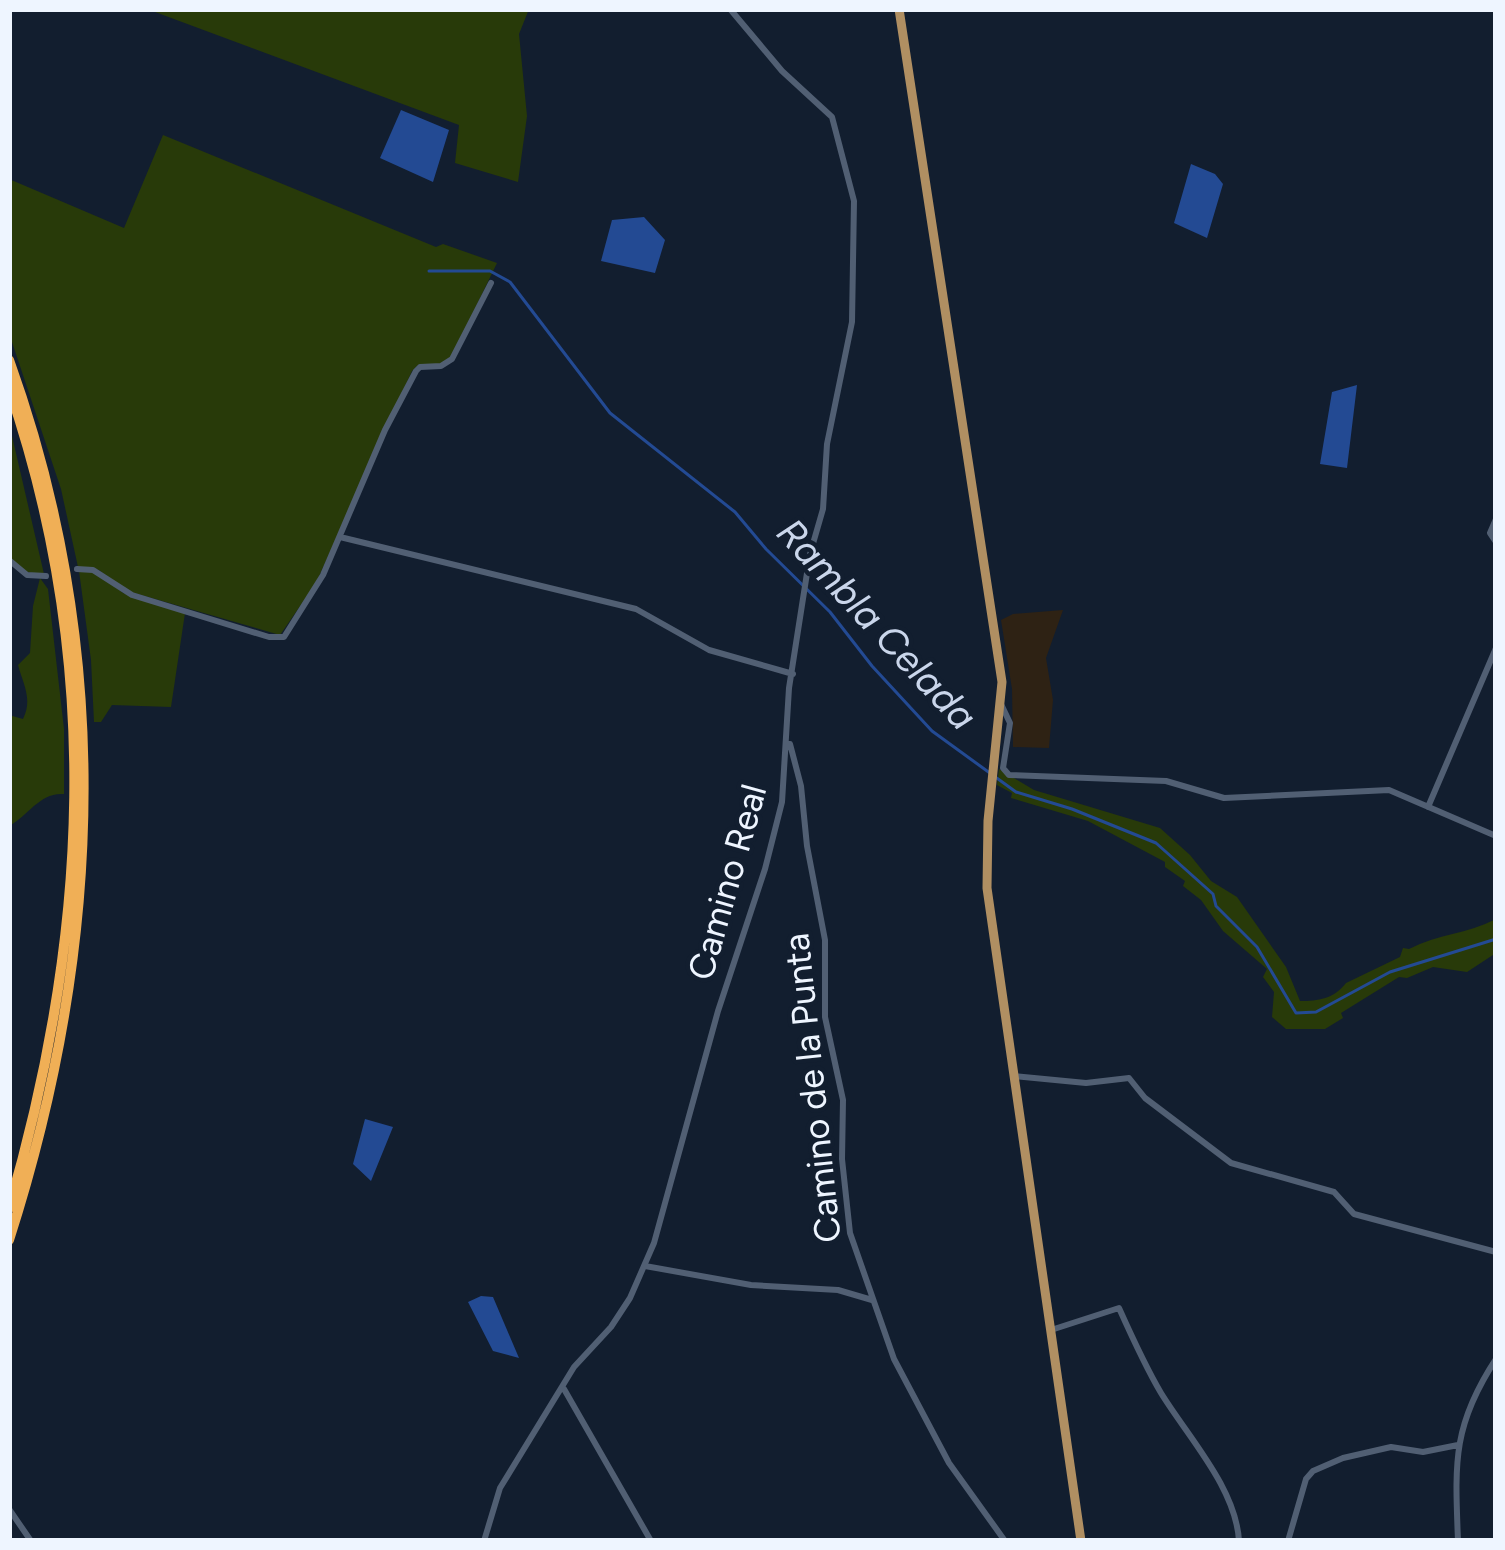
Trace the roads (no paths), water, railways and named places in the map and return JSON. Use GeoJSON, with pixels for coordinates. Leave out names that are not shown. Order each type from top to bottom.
{"type":"FeatureCollection","features":[{"type":"Feature","properties":{"kind":"highway"},"geometry":{"type":"LineString","coordinates":[[9,360],[46,477],[67,575],[80,671],[86,773],[82,894],[68,1003],[38,1139],[9,1240]]}},
{"type":"Feature","properties":{"kind":"highway"},"geometry":{"type":"LineString","coordinates":[[9,388],[37,481],[58,578],[70,662],[76,779],[75,854],[62,976],[36,1108],[9,1208]]}},
{"type":"Feature","properties":{"kind":"main road"},"geometry":{"type":"LineString","coordinates":[[898,9],[993,615],[1001,704],[987,888],[1081,1541]]}},
{"type":"Feature","properties":{"kind":"street","name":"Camino Real"},"geometry":{"type":"LineString","coordinates":[[484,1541],[500,1488],[574,1367],[611,1327],[644,1266],[667,1205],[718,1011],[775,833],[810,554],[823,509],[827,444],[854,296],[853,194],[832,117],[782,70],[730,9]]}},
{"type":"Feature","properties":{"kind":"street"},"geometry":{"type":"LineString","coordinates":[[77,569],[93,570],[132,595],[280,638],[290,632],[308,603],[416,371],[450,362],[491,284]]}},
{"type":"Feature","properties":{"kind":"street"},"geometry":{"type":"LineString","coordinates":[[1496,519],[1490,532],[1496,542]]}},
{"type":"Feature","properties":{"kind":"street"},"geometry":{"type":"LineString","coordinates":[[338,537],[636,609],[709,650],[793,674]]}},
{"type":"Feature","properties":{"kind":"street"},"geometry":{"type":"LineString","coordinates":[[9,560],[27,574],[46,576]]}},
{"type":"Feature","properties":{"kind":"street"},"geometry":{"type":"LineString","coordinates":[[1428,807],[1496,649]]}},
{"type":"Feature","properties":{"kind":"street"},"geometry":{"type":"LineString","coordinates":[[1001,704],[1010,723],[1003,768],[1009,775],[1166,781],[1224,798],[1389,790],[1496,836]]}},
{"type":"Feature","properties":{"kind":"street","name":"Camino de la Punta"},"geometry":{"type":"LineString","coordinates":[[788,740],[801,786],[825,940],[825,1017],[843,1100],[842,1160],[850,1234],[894,1359],[939,1446],[1005,1541]]}},
{"type":"Feature","properties":{"kind":"street"},"geometry":{"type":"LineString","coordinates":[[1013,1076],[1086,1083],[1129,1078],[1145,1098],[1231,1163],[1334,1192],[1354,1214],[1496,1252]]}},
{"type":"Feature","properties":{"kind":"street"},"geometry":{"type":"LineString","coordinates":[[644,1266],[752,1285],[838,1290],[872,1300]]}},
{"type":"Feature","properties":{"kind":"street"},"geometry":{"type":"LineString","coordinates":[[1051,1330],[1119,1308],[1158,1389],[1205,1454],[1238,1521],[1239,1541]]}},
{"type":"Feature","properties":{"kind":"street"},"geometry":{"type":"LineString","coordinates":[[1458,1541],[1458,1445],[1469,1401],[1496,1359]]}},
{"type":"Feature","properties":{"kind":"street"},"geometry":{"type":"LineString","coordinates":[[564,1389],[651,1541]]}},
{"type":"Feature","properties":{"kind":"street"},"geometry":{"type":"LineString","coordinates":[[1288,1541],[1306,1479],[1313,1471],[1342,1458],[1390,1447],[1423,1452],[1458,1445]]}},
{"type":"Feature","properties":{"kind":"street"},"geometry":{"type":"LineString","coordinates":[[9,1509],[31,1541]]}},
{"type":"Feature","properties":{"kind":"water"},"geometry":{"type":"Polygon","coordinates":[[[401,110],[449,130],[433,182],[380,158],[401,110]]]}},
{"type":"Feature","properties":{"kind":"water"},"geometry":{"type":"Polygon","coordinates":[[[1191,164],[1215,174],[1223,184],[1207,238],[1174,223],[1191,164]]]}},
{"type":"Feature","properties":{"kind":"water"},"geometry":{"type":"Polygon","coordinates":[[[644,217],[665,240],[655,273],[601,261],[612,220],[644,217]]]}},
{"type":"Feature","properties":{"kind":"water"},"geometry":{"type":"Polygon","coordinates":[[[1357,385],[1347,468],[1320,464],[1332,392],[1357,385]]]}},
{"type":"Feature","properties":{"kind":"water"},"geometry":{"type":"Polygon","coordinates":[[[365,1119],[393,1127],[371,1181],[353,1164],[365,1119]]]}},
{"type":"Feature","properties":{"kind":"water"},"geometry":{"type":"Polygon","coordinates":[[[493,1297],[519,1358],[493,1351],[468,1302],[493,1297]]]}},
{"type":"Feature","properties":{"kind":"waterway","name":"Rambla Celada"},"geometry":{"type":"LineString","coordinates":[[429,271],[490,271],[510,282],[610,413],[735,512],[830,612],[932,731],[1016,792],[1156,843],[1213,894],[1216,906],[1257,947],[1296,1013],[1316,1012],[1390,972],[1496,939]]}}]}
